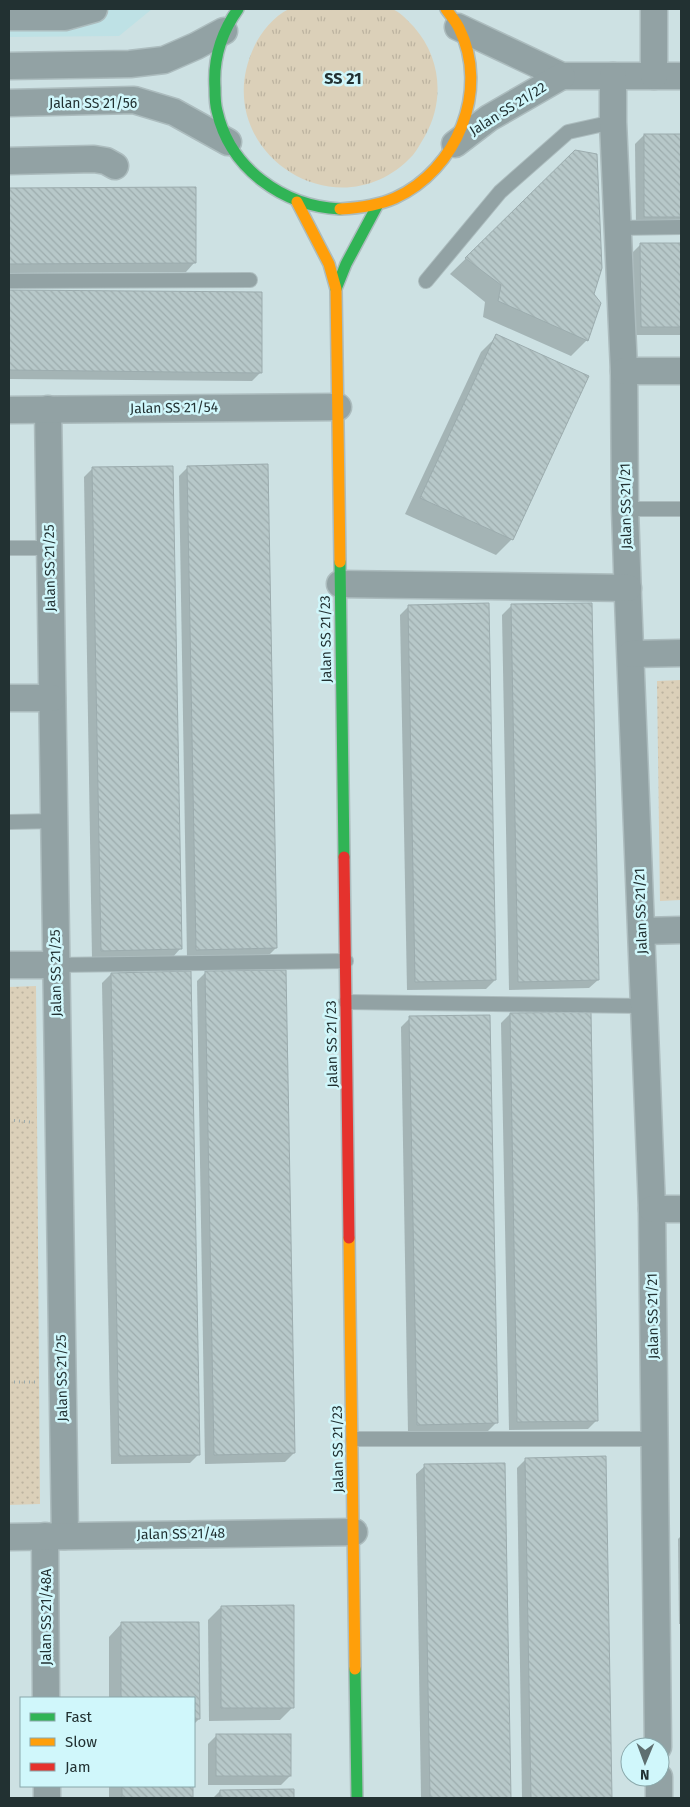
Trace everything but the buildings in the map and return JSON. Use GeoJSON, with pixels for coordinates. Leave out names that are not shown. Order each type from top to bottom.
{"type":"FeatureCollection","features":[{"type":"Feature","properties":{"kind":"street"},"geometry":{"type":"LineString","coordinates":[[9,18],[65,17],[94,9]]}},
{"type":"Feature","properties":{"kind":"street"},"geometry":{"type":"LineString","coordinates":[[238,9],[224,31],[214,71],[217,112],[228,142],[246,168],[269,188],[297,202],[324,209],[351,210],[377,206],[408,192],[435,171],[455,144],[467,113],[471,84],[468,54],[452,18]]}},
{"type":"Feature","properties":{"kind":"street"},"geometry":{"type":"LineString","coordinates":[[654,9],[654,76]]}},
{"type":"Feature","properties":{"kind":"street","name":"Jalan SS 21/22"},"geometry":{"type":"LineString","coordinates":[[452,18],[562,76],[681,76]]}},
{"type":"Feature","properties":{"kind":"street"},"geometry":{"type":"LineString","coordinates":[[9,66],[130,64],[164,60],[224,31]]}},
{"type":"Feature","properties":{"kind":"street","name":"Jalan SS 21/22"},"geometry":{"type":"LineString","coordinates":[[455,144],[489,118],[562,76]]}},
{"type":"Feature","properties":{"kind":"street","name":"Jalan SS 21/21"},"geometry":{"type":"LineString","coordinates":[[613,76],[613,122],[624,372],[625,509],[652,1209],[658,1737]]}},
{"type":"Feature","properties":{"kind":"street","name":"Jalan SS 21/56"},"geometry":{"type":"LineString","coordinates":[[9,103],[134,100],[174,112],[228,142]]}},
{"type":"Feature","properties":{"kind":"street"},"geometry":{"type":"LineString","coordinates":[[9,161],[94,159],[106,161],[114,166]]}},
{"type":"Feature","properties":{"kind":"street","name":"Jalan SS 21/23"},"geometry":{"type":"LineString","coordinates":[[297,202],[329,264],[336,290],[357,1798]]}},
{"type":"Feature","properties":{"kind":"street","name":"Jalan SS 21/23"},"geometry":{"type":"LineString","coordinates":[[336,290],[346,264],[377,206]]}},
{"type":"Feature","properties":{"kind":"street"},"geometry":{"type":"LineString","coordinates":[[624,372],[681,371]]}},
{"type":"Feature","properties":{"kind":"street","name":"Jalan SS 21/54"},"geometry":{"type":"LineString","coordinates":[[9,410],[338,407]]}},
{"type":"Feature","properties":{"kind":"street","name":"Jalan SS 21/25"},"geometry":{"type":"LineString","coordinates":[[48,409],[56,964],[55,1536]]}},
{"type":"Feature","properties":{"kind":"street"},"geometry":{"type":"LineString","coordinates":[[340,584],[628,588]]}},
{"type":"Feature","properties":{"kind":"street"},"geometry":{"type":"LineString","coordinates":[[631,654],[681,653]]}},
{"type":"Feature","properties":{"kind":"street"},"geometry":{"type":"LineString","coordinates":[[9,698],[52,698]]}},
{"type":"Feature","properties":{"kind":"street"},"geometry":{"type":"LineString","coordinates":[[642,931],[681,930]]}},
{"type":"Feature","properties":{"kind":"street"},"geometry":{"type":"LineString","coordinates":[[9,965],[56,964]]}},
{"type":"Feature","properties":{"kind":"street"},"geometry":{"type":"LineString","coordinates":[[652,1209],[681,1208]]}},
{"type":"Feature","properties":{"kind":"street","name":"Jalan SS 21/48"},"geometry":{"type":"LineString","coordinates":[[9,1537],[354,1532]]}},
{"type":"Feature","properties":{"kind":"street","name":"Jalan SS 21/48A"},"geometry":{"type":"LineString","coordinates":[[46,1697],[55,1536]]}},
{"type":"Feature","properties":{"kind":"lane"},"geometry":{"type":"LineString","coordinates":[[426,280],[500,192],[568,132],[613,122]]}},
{"type":"Feature","properties":{"kind":"lane"},"geometry":{"type":"LineString","coordinates":[[618,228],[681,227]]}},
{"type":"Feature","properties":{"kind":"lane"},"geometry":{"type":"LineString","coordinates":[[9,281],[250,280]]}},
{"type":"Feature","properties":{"kind":"lane"},"geometry":{"type":"LineString","coordinates":[[625,509],[681,509]]}},
{"type":"Feature","properties":{"kind":"lane"},"geometry":{"type":"LineString","coordinates":[[9,548],[50,548]]}},
{"type":"Feature","properties":{"kind":"lane"},"geometry":{"type":"LineString","coordinates":[[9,822],[54,821]]}},
{"type":"Feature","properties":{"kind":"lane"},"geometry":{"type":"LineString","coordinates":[[56,964],[346,960]]}},
{"type":"Feature","properties":{"kind":"lane"},"geometry":{"type":"LineString","coordinates":[[346,1002],[644,1006]]}},
{"type":"Feature","properties":{"kind":"lane"},"geometry":{"type":"LineString","coordinates":[[353,1439],[654,1439]]}},
{"type":"Feature","properties":{"kind":"shaded area"},"geometry":{"type":"Polygon","coordinates":[[[9,9],[152,9],[119,36],[9,37],[9,9]]]}},
{"type":"Feature","properties":{"kind":"green space"},"geometry":{"type":"Polygon","coordinates":[[[289,9],[391,9],[404,16],[423,39],[435,66],[437,80],[436,108],[425,136],[415,153],[383,178],[350,187],[317,184],[287,170],[263,148],[248,119],[244,85],[257,41],[273,20],[289,9]]]}},
{"type":"Feature","properties":{"kind":"green space"},"geometry":{"type":"Polygon","coordinates":[[[681,680],[681,900],[660,901],[657,681],[681,680]]]}},
{"type":"Feature","properties":{"kind":"green space"},"geometry":{"type":"Polygon","coordinates":[[[36,986],[40,1504],[9,1505],[9,987],[36,986]]]}},
{"type":"Feature","properties":{"kind":"traffic: fast"},"geometry":{"type":"LineString","coordinates":[[238,9],[227,27],[219,47],[215,67],[216,106],[224,132],[234,150],[247,167],[262,181],[279,192],[299,201],[340,209]]}},
{"type":"Feature","properties":{"kind":"traffic: fast"},"geometry":{"type":"LineString","coordinates":[[336,289],[346,264],[377,206]]}},
{"type":"Feature","properties":{"kind":"traffic: fast"},"geometry":{"type":"LineString","coordinates":[[340,562],[344,857]]}},
{"type":"Feature","properties":{"kind":"traffic: fast"},"geometry":{"type":"LineString","coordinates":[[355,1669],[357,1798]]}},
{"type":"Feature","properties":{"kind":"traffic: slow"},"geometry":{"type":"LineString","coordinates":[[340,209],[368,206],[395,198],[417,185],[436,168],[451,148],[462,126],[469,102],[471,77],[468,52],[455,20],[446,9]]}},
{"type":"Feature","properties":{"kind":"traffic: slow"},"geometry":{"type":"LineString","coordinates":[[297,202],[329,264],[336,289],[340,562]]}},
{"type":"Feature","properties":{"kind":"traffic: slow"},"geometry":{"type":"LineString","coordinates":[[349,1238],[355,1669]]}},
{"type":"Feature","properties":{"kind":"traffic: jam"},"geometry":{"type":"LineString","coordinates":[[344,857],[349,1238]]}},
{"type":"Feature","properties":{"kind":"district","name":"SS 21"},"geometry":{"type":"Point","coordinates":[343,78]}}]}
